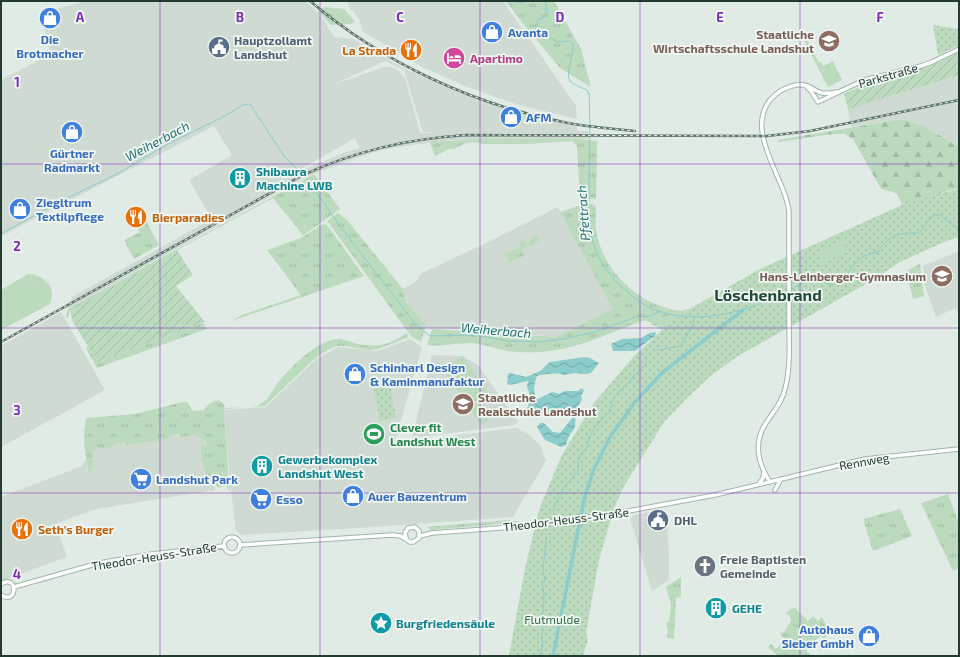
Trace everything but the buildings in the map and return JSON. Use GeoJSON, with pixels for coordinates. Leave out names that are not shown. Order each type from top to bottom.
{"type":"FeatureCollection","features":[{"type":"Feature","properties":{"kind":"main road","name":"Parkstraße"},"geometry":{"type":"LineString","coordinates":[[819,101],[868,79],[932,62],[959,49]]}},
{"type":"Feature","properties":{"kind":"main road"},"geometry":{"type":"LineString","coordinates":[[770,482],[764,472],[759,458],[759,438],[763,428],[783,398],[788,379],[789,252],[788,203],[784,190],[768,155],[764,141],[763,118],[768,103],[781,90],[790,86],[812,87],[820,96],[819,101]]}},
{"type":"Feature","properties":{"kind":"main road"},"geometry":{"type":"LineString","coordinates":[[805,86],[812,91],[819,101]]}},
{"type":"Feature","properties":{"kind":"main road"},"geometry":{"type":"LineString","coordinates":[[817,91],[824,93],[837,92]]}},
{"type":"Feature","properties":{"kind":"main road","name":"Rennweg"},"geometry":{"type":"LineString","coordinates":[[770,482],[869,458],[959,449]]}},
{"type":"Feature","properties":{"kind":"main road"},"geometry":{"type":"LineString","coordinates":[[757,485],[762,479],[764,472]]}},
{"type":"Feature","properties":{"kind":"main road"},"geometry":{"type":"LineString","coordinates":[[775,490],[781,480]]}},
{"type":"Feature","properties":{"kind":"main road","name":"Theodor-Heuss-Straße"},"geometry":{"type":"LineString","coordinates":[[392,535],[406,538],[408,541],[413,542],[417,541],[420,536],[432,533],[521,526],[668,505],[770,482]]}},
{"type":"Feature","properties":{"kind":"main road","name":"Theodor-Heuss-Straße"},"geometry":{"type":"LineString","coordinates":[[240,545],[392,535],[406,531],[408,528],[413,527],[419,531],[432,533]]}},
{"type":"Feature","properties":{"kind":"main road"},"geometry":{"type":"LineString","coordinates":[[406,531],[406,538]]}},
{"type":"Feature","properties":{"kind":"main road"},"geometry":{"type":"LineString","coordinates":[[419,531],[420,536]]}},
{"type":"Feature","properties":{"kind":"main road","name":"Theodor-Heuss-Straße"},"geometry":{"type":"LineString","coordinates":[[224,546],[227,539],[232,537],[238,540],[240,545]]}},
{"type":"Feature","properties":{"kind":"main road","name":"Theodor-Heuss-Straße"},"geometry":{"type":"LineString","coordinates":[[224,546],[226,550],[232,553],[237,551],[240,545]]}},
{"type":"Feature","properties":{"kind":"main road","name":"Theodor-Heuss-Straße"},"geometry":{"type":"LineString","coordinates":[[14,587],[99,563],[152,554],[224,546]]}},
{"type":"Feature","properties":{"kind":"main road","name":"Theodor-Heuss-Straße"},"geometry":{"type":"LineString","coordinates":[[1,584],[8,582],[14,587]]}},
{"type":"Feature","properties":{"kind":"main road","name":"Theodor-Heuss-Straße"},"geometry":{"type":"LineString","coordinates":[[1,595],[5,597],[10,596],[14,592],[14,587]]}},
{"type":"Feature","properties":{"kind":"shaded area"},"geometry":{"type":"Polygon","coordinates":[[[86,1],[305,1],[320,14],[334,37],[353,39],[405,69],[460,93],[577,127],[577,131],[588,131],[588,139],[452,140],[382,150],[359,157],[296,182],[68,309],[72,297],[212,219],[189,180],[232,155],[214,126],[1,236],[1,80],[51,54],[40,13],[86,1]],[[385,61],[332,85],[384,67],[391,67],[398,70],[405,78],[420,133],[442,132],[423,132],[404,70],[385,61]],[[355,138],[248,199],[296,173],[343,153],[360,148],[355,138]]]}},
{"type":"Feature","properties":{"kind":"shaded area"},"geometry":{"type":"Polygon","coordinates":[[[347,1],[503,1],[576,106],[577,119],[519,105],[470,88],[424,68],[362,31],[360,20],[349,7],[347,1]]]}},
{"type":"Feature","properties":{"kind":"shaded area"},"geometry":{"type":"Polygon","coordinates":[[[959,75],[959,145],[954,144],[924,126],[901,119],[851,127],[848,109],[959,75]]]}},
{"type":"Feature","properties":{"kind":"shaded area"},"geometry":{"type":"Polygon","coordinates":[[[558,207],[614,309],[556,337],[504,332],[498,329],[425,328],[426,325],[405,301],[403,289],[418,280],[418,277],[422,273],[558,207]]]}},
{"type":"Feature","properties":{"kind":"shaded area","name":"Hans-Leinberger-Gymnasium"},"geometry":{"type":"Polygon","coordinates":[[[959,251],[959,310],[953,309],[936,317],[925,286],[923,266],[959,251]]]}},
{"type":"Feature","properties":{"kind":"shaded area"},"geometry":{"type":"Polygon","coordinates":[[[61,312],[105,390],[1,447],[1,346],[61,312]]]}},
{"type":"Feature","properties":{"kind":"shaded area"},"geometry":{"type":"Polygon","coordinates":[[[410,339],[422,347],[395,441],[410,441],[516,428],[527,433],[540,445],[546,461],[513,517],[241,535],[236,530],[224,410],[266,407],[315,360],[338,347],[377,351],[410,339]]]}},
{"type":"Feature","properties":{"kind":"shaded area","name":"Staatliche Realschule Landshut"},"geometry":{"type":"Polygon","coordinates":[[[432,355],[462,356],[478,365],[518,422],[514,425],[412,438],[432,355]]]}},
{"type":"Feature","properties":{"kind":"shaded area"},"geometry":{"type":"Polygon","coordinates":[[[200,432],[210,438],[215,490],[96,509],[55,524],[67,557],[1,581],[1,497],[82,466],[93,446],[200,432]]]}},
{"type":"Feature","properties":{"kind":"shaded area"},"geometry":{"type":"Polygon","coordinates":[[[648,512],[659,513],[664,516],[667,521],[669,557],[669,580],[652,591],[630,519],[635,515],[648,512]]]}},
{"type":"Feature","properties":{"kind":"green space"},"geometry":{"type":"Polygon","coordinates":[[[506,1],[554,1],[581,49],[591,87],[560,68],[506,1]]]}},
{"type":"Feature","properties":{"kind":"green space"},"geometry":{"type":"Polygon","coordinates":[[[325,7],[344,9],[355,22],[351,24],[331,25],[318,11],[325,7]]]}},
{"type":"Feature","properties":{"kind":"green space"},"geometry":{"type":"Polygon","coordinates":[[[933,25],[959,29],[959,45],[938,55],[933,25]]]}},
{"type":"Feature","properties":{"kind":"green space"},"geometry":{"type":"Polygon","coordinates":[[[803,31],[819,63],[821,62],[823,66],[833,61],[842,80],[828,87],[800,33],[803,31]]]}},
{"type":"Feature","properties":{"kind":"green space"},"geometry":{"type":"Polygon","coordinates":[[[959,52],[959,75],[848,109],[844,94],[873,81],[937,63],[959,52]]]}},
{"type":"Feature","properties":{"kind":"green space"},"geometry":{"type":"Polygon","coordinates":[[[901,119],[924,126],[954,144],[959,145],[959,188],[902,205],[897,193],[881,189],[853,139],[845,134],[833,134],[778,142],[778,140],[901,119]]]}},
{"type":"Feature","properties":{"kind":"green space"},"geometry":{"type":"Polygon","coordinates":[[[478,139],[578,139],[597,141],[596,199],[580,199],[577,147],[573,141],[526,144],[484,144],[472,142],[466,143],[454,149],[449,149],[435,156],[430,142],[478,139]]]}},
{"type":"Feature","properties":{"kind":"green space"},"geometry":{"type":"Polygon","coordinates":[[[314,174],[340,209],[303,235],[273,198],[177,250],[70,311],[67,318],[66,317],[68,309],[314,174]]]}},
{"type":"Feature","properties":{"kind":"green space","name":"Flutmulde"},"geometry":{"type":"Polygon","coordinates":[[[959,189],[959,237],[944,242],[900,262],[873,280],[738,356],[713,374],[664,422],[624,486],[614,508],[599,560],[586,633],[588,640],[583,656],[509,656],[525,568],[540,507],[562,455],[594,403],[634,356],[673,320],[762,268],[902,205],[933,195],[959,189]]]}},
{"type":"Feature","properties":{"kind":"green space"},"geometry":{"type":"Polygon","coordinates":[[[581,204],[592,204],[596,206],[596,230],[603,253],[616,274],[634,291],[655,304],[677,310],[688,309],[712,296],[673,320],[662,330],[646,320],[595,340],[560,349],[542,352],[525,352],[508,351],[474,343],[438,346],[427,345],[432,329],[556,337],[613,309],[560,212],[578,206],[580,207],[583,217],[581,204]]]}},
{"type":"Feature","properties":{"kind":"green space"},"geometry":{"type":"Polygon","coordinates":[[[338,213],[347,220],[403,289],[405,301],[426,325],[421,342],[412,337],[408,332],[327,221],[338,213]]]}},
{"type":"Feature","properties":{"kind":"green space"},"geometry":{"type":"Polygon","coordinates":[[[145,219],[159,245],[134,259],[124,240],[140,232],[135,224],[145,219]]]}},
{"type":"Feature","properties":{"kind":"green space"},"geometry":{"type":"Polygon","coordinates":[[[323,224],[327,225],[364,276],[231,321],[242,315],[301,295],[267,250],[301,238],[323,224]]]}},
{"type":"Feature","properties":{"kind":"green space"},"geometry":{"type":"Polygon","coordinates":[[[536,235],[539,241],[522,249],[525,255],[509,262],[505,254],[520,247],[519,243],[523,241],[527,243],[530,242],[536,235]]]}},
{"type":"Feature","properties":{"kind":"green space"},"geometry":{"type":"Polygon","coordinates":[[[843,240],[848,251],[822,264],[817,253],[843,240]]]}},
{"type":"Feature","properties":{"kind":"green space"},"geometry":{"type":"Polygon","coordinates":[[[177,250],[193,275],[176,286],[205,322],[98,362],[73,322],[70,311],[177,250]]]}},
{"type":"Feature","properties":{"kind":"green space"},"geometry":{"type":"Polygon","coordinates":[[[920,264],[924,296],[913,299],[906,271],[920,264]]]}},
{"type":"Feature","properties":{"kind":"green space"},"geometry":{"type":"Polygon","coordinates":[[[28,274],[37,275],[48,283],[52,295],[50,304],[1,330],[1,290],[28,274]]]}},
{"type":"Feature","properties":{"kind":"green space"},"geometry":{"type":"Polygon","coordinates":[[[203,323],[207,329],[97,368],[86,348],[88,346],[98,362],[203,323]]]}},
{"type":"Feature","properties":{"kind":"green space"},"geometry":{"type":"Polygon","coordinates":[[[407,333],[407,338],[378,349],[370,350],[337,346],[329,349],[314,359],[265,406],[250,407],[259,405],[266,401],[280,380],[291,368],[316,347],[324,343],[335,339],[340,339],[375,346],[392,342],[407,333]]]}},
{"type":"Feature","properties":{"kind":"green space"},"geometry":{"type":"Polygon","coordinates":[[[463,356],[488,393],[468,406],[443,369],[463,356]]]}},
{"type":"Feature","properties":{"kind":"green space"},"geometry":{"type":"Polygon","coordinates":[[[390,386],[396,417],[380,421],[374,389],[390,386]]]}},
{"type":"Feature","properties":{"kind":"green space"},"geometry":{"type":"Polygon","coordinates":[[[215,401],[221,402],[225,408],[244,408],[224,409],[229,484],[234,486],[230,486],[230,491],[226,486],[219,487],[214,485],[208,478],[202,461],[201,450],[201,446],[207,445],[206,440],[203,440],[196,435],[181,437],[179,434],[169,436],[167,439],[127,445],[126,442],[115,444],[112,447],[95,449],[92,453],[93,468],[89,472],[84,439],[86,418],[135,414],[183,402],[187,402],[193,411],[204,410],[209,404],[215,401]]]}},
{"type":"Feature","properties":{"kind":"green space"},"geometry":{"type":"Polygon","coordinates":[[[478,404],[489,420],[481,425],[470,409],[478,404]]]}},
{"type":"Feature","properties":{"kind":"green space"},"geometry":{"type":"Polygon","coordinates":[[[948,494],[959,523],[959,568],[953,571],[921,503],[948,494]]]}},
{"type":"Feature","properties":{"kind":"green space"},"geometry":{"type":"Polygon","coordinates":[[[900,509],[912,536],[873,551],[863,519],[900,509]]]}},
{"type":"Feature","properties":{"kind":"green space"},"geometry":{"type":"Polygon","coordinates":[[[508,520],[521,522],[431,530],[427,527],[508,520]]]}},
{"type":"Feature","properties":{"kind":"green space"},"geometry":{"type":"Polygon","coordinates":[[[681,577],[681,597],[676,598],[674,639],[667,638],[668,630],[666,622],[669,622],[671,605],[666,587],[681,577]]]}},
{"type":"Feature","properties":{"kind":"green space"},"geometry":{"type":"Polygon","coordinates":[[[795,608],[808,621],[813,616],[818,621],[822,617],[830,632],[824,639],[821,635],[806,650],[811,656],[778,656],[768,647],[771,644],[776,649],[785,640],[780,633],[784,632],[791,621],[790,616],[786,613],[795,608]]]}},
{"type":"Feature","properties":{"kind":"water"},"geometry":{"type":"Polygon","coordinates":[[[656,332],[655,336],[635,351],[613,351],[611,344],[622,339],[641,338],[650,333],[656,332]]]}},
{"type":"Feature","properties":{"kind":"water"},"geometry":{"type":"Polygon","coordinates":[[[584,357],[590,358],[599,363],[591,373],[564,375],[555,373],[537,376],[535,382],[534,391],[538,399],[552,392],[559,394],[565,391],[578,391],[582,388],[584,391],[581,396],[582,399],[576,410],[575,427],[568,438],[566,445],[561,447],[545,440],[537,427],[540,423],[544,423],[553,432],[560,433],[573,417],[571,410],[559,415],[557,414],[547,417],[542,413],[526,411],[531,399],[527,386],[528,381],[510,385],[507,384],[508,374],[510,373],[526,377],[542,370],[550,362],[584,357]]]}},
{"type":"Feature","properties":{"kind":"waterway","name":"Pfettrach"},"geometry":{"type":"LineString","coordinates":[[513,1],[522,3],[526,1]]}},
{"type":"Feature","properties":{"kind":"waterway","name":"Pfettrach"},"geometry":{"type":"LineString","coordinates":[[545,1],[547,11],[545,17],[539,19],[537,22],[540,34],[549,36],[557,42],[570,41],[573,44],[568,74],[569,78],[574,84],[587,90],[589,94],[589,193],[591,234],[598,256],[612,277],[636,299],[656,310],[677,316],[694,317],[726,314],[757,305],[787,292]]}},
{"type":"Feature","properties":{"kind":"waterway","name":"Weiherbach"},"geometry":{"type":"LineString","coordinates":[[1,234],[57,203],[115,175],[168,144],[223,117],[243,105],[250,104],[284,156],[298,170]]}},
{"type":"Feature","properties":{"kind":"waterway","name":"Weiherbach"},"geometry":{"type":"LineString","coordinates":[[307,179],[340,226],[417,326],[430,336],[476,335],[508,341],[541,342],[595,332],[638,316],[645,317],[660,312]]}},
{"type":"Feature","properties":{"kind":"waterway","name":"Pfettrach"},"geometry":{"type":"LineString","coordinates":[[790,290],[810,280],[834,284],[843,281],[852,266],[858,260],[869,254],[878,252],[890,238],[899,234],[918,233],[932,216],[940,215],[955,227],[959,228]]}},
{"type":"Feature","properties":{"kind":"waterway","name":"Flutmulde"},"geometry":{"type":"LineString","coordinates":[[553,656],[584,500],[593,471],[610,437],[634,403],[663,372],[743,310]]}},
{"type":"Feature","properties":{"kind":"waterway"},"geometry":{"type":"LineString","coordinates":[[659,350],[681,346],[690,331],[694,319]]}},
{"type":"Feature","properties":{"kind":"waterway"},"geometry":{"type":"LineString","coordinates":[[550,513],[554,509],[563,489],[578,471],[578,461],[587,447],[589,437],[594,428],[605,415],[610,412],[612,402],[617,393],[623,390],[624,386],[629,383],[646,362]]}},
{"type":"Feature","properties":{"kind":"waterway"},"geometry":{"type":"LineString","coordinates":[[540,656],[543,642],[541,637],[543,630],[542,622],[544,597],[542,584],[545,580],[543,570],[546,539]]}},
{"type":"Feature","properties":{"kind":"railway"},"geometry":{"type":"LineString","coordinates":[[310,1],[368,44],[399,62],[464,93],[498,105],[568,123],[635,131]]}},
{"type":"Feature","properties":{"kind":"railway"},"geometry":{"type":"LineString","coordinates":[[1,342],[301,176],[321,167],[361,153],[402,143],[466,135],[767,136],[810,131],[959,100]]}},
{"type":"Feature","properties":{"kind":"place","name":"Die Brotmacher"},"geometry":{"type":"Point","coordinates":[50,18]}},
{"type":"Feature","properties":{"kind":"place","name":"Avanta"},"geometry":{"type":"Point","coordinates":[492,32]}},
{"type":"Feature","properties":{"kind":"place","name":"Staatliche Wirtschaftsschule Landshut"},"geometry":{"type":"Point","coordinates":[829,41]}},
{"type":"Feature","properties":{"kind":"place","name":"Hauptzollamt Landshut"},"geometry":{"type":"Point","coordinates":[219,47]}},
{"type":"Feature","properties":{"kind":"place","name":"La Strada"},"geometry":{"type":"Point","coordinates":[411,50]}},
{"type":"Feature","properties":{"kind":"place","name":"Apartimo"},"geometry":{"type":"Point","coordinates":[454,58]}},
{"type":"Feature","properties":{"kind":"place","name":"AFM"},"geometry":{"type":"Point","coordinates":[511,117]}},
{"type":"Feature","properties":{"kind":"place","name":"Gürtner Radmarkt"},"geometry":{"type":"Point","coordinates":[72,132]}},
{"type":"Feature","properties":{"kind":"place","name":"Shibaura Machine LWB"},"geometry":{"type":"Point","coordinates":[240,178]}},
{"type":"Feature","properties":{"kind":"place","name":"Ziegltrum Textilpflege"},"geometry":{"type":"Point","coordinates":[20,209]}},
{"type":"Feature","properties":{"kind":"place","name":"Bierparadies"},"geometry":{"type":"Point","coordinates":[136,217]}},
{"type":"Feature","properties":{"kind":"place","name":"Hans-Leinberger-Gymnasium"},"geometry":{"type":"Point","coordinates":[942,276]}},
{"type":"Feature","properties":{"kind":"place","name":"Schinharl Design & Kaminmanufaktur"},"geometry":{"type":"Point","coordinates":[355,374]}},
{"type":"Feature","properties":{"kind":"place","name":"Staatliche Realschule Landshut"},"geometry":{"type":"Point","coordinates":[463,404]}},
{"type":"Feature","properties":{"kind":"place","name":"Clever fit Landshut West"},"geometry":{"type":"Point","coordinates":[374,434]}},
{"type":"Feature","properties":{"kind":"place","name":"Gewerbekomplex Landshut West"},"geometry":{"type":"Point","coordinates":[262,466]}},
{"type":"Feature","properties":{"kind":"place","name":"Landshut Park"},"geometry":{"type":"Point","coordinates":[141,479]}},
{"type":"Feature","properties":{"kind":"place","name":"Auer Bauzentrum"},"geometry":{"type":"Point","coordinates":[353,496]}},
{"type":"Feature","properties":{"kind":"place","name":"Esso"},"geometry":{"type":"Point","coordinates":[261,499]}},
{"type":"Feature","properties":{"kind":"place","name":"DHL"},"geometry":{"type":"Point","coordinates":[658,520]}},
{"type":"Feature","properties":{"kind":"place","name":"Seth’s Burger"},"geometry":{"type":"Point","coordinates":[22,529]}},
{"type":"Feature","properties":{"kind":"place","name":"Freie Baptisten Gemeinde"},"geometry":{"type":"Point","coordinates":[705,566]}},
{"type":"Feature","properties":{"kind":"place","name":"GEHE"},"geometry":{"type":"Point","coordinates":[716,608]}},
{"type":"Feature","properties":{"kind":"place","name":"Burgfriedensäule"},"geometry":{"type":"Point","coordinates":[381,623]}},
{"type":"Feature","properties":{"kind":"place","name":"Autohaus Sieber GmbH"},"geometry":{"type":"Point","coordinates":[869,636]}},
{"type":"Feature","properties":{"kind":"district","name":"Löschenbrand"},"geometry":{"type":"Point","coordinates":[768,294]}}]}
